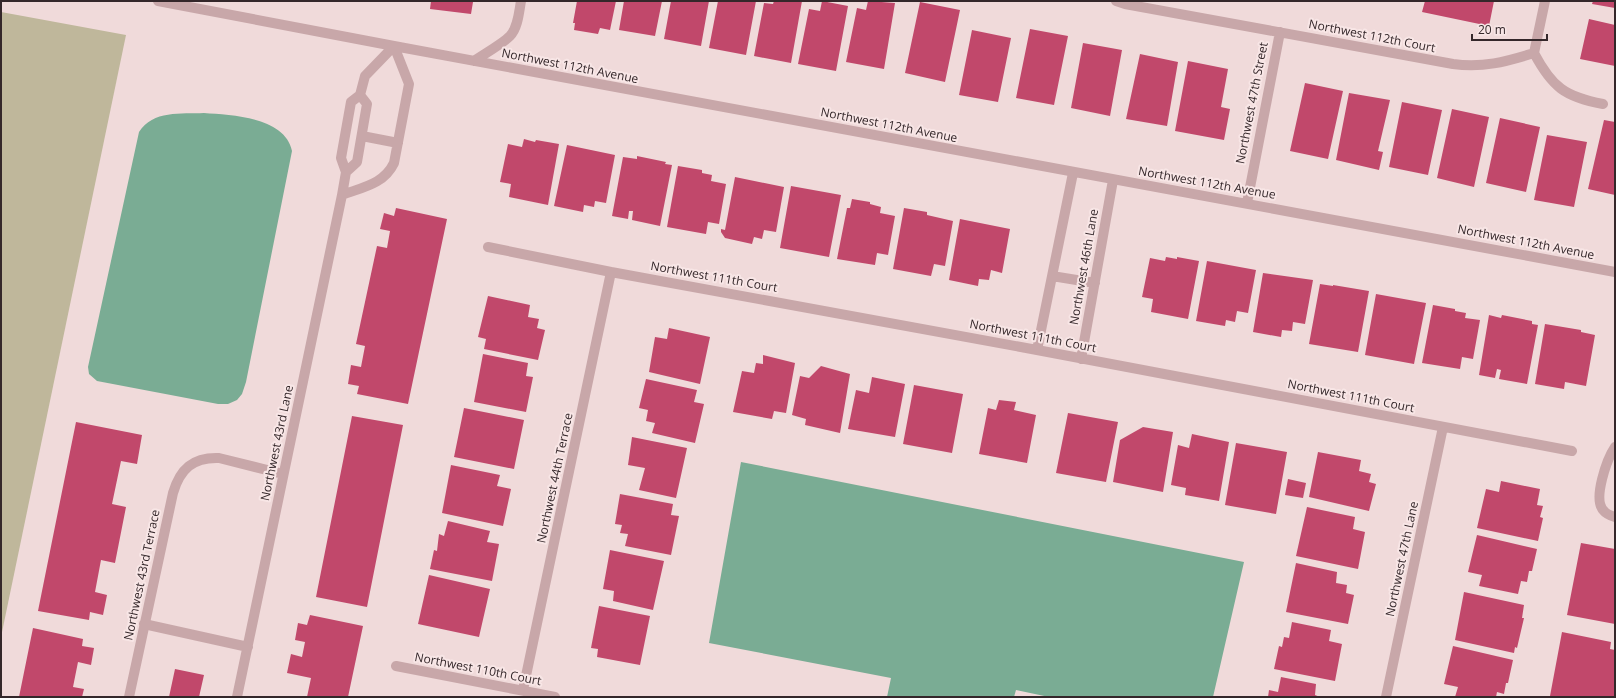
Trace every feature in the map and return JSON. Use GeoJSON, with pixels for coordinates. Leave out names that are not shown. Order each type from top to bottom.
{"type":"FeatureCollection","features":[{"type":"Feature","properties":{"kind":"street","name":"Northwest 112th Avenue"},"geometry":{"type":"LineString","coordinates":[[158,1],[1073,173],[1247,203],[1615,272]]}},
{"type":"Feature","properties":{"kind":"street"},"geometry":{"type":"LineString","coordinates":[[474,61],[510,37],[518,20],[521,1]]}},
{"type":"Feature","properties":{"kind":"street","name":"Northwest 112th Court"},"geometry":{"type":"LineString","coordinates":[[1116,1],[1125,4],[1470,66],[1489,65],[1534,53]]}},
{"type":"Feature","properties":{"kind":"street"},"geometry":{"type":"LineString","coordinates":[[1544,1],[1534,53],[1543,70],[1556,86],[1582,100],[1604,104]]}},
{"type":"Feature","properties":{"kind":"street","name":"Northwest 47th Street"},"geometry":{"type":"LineString","coordinates":[[1247,203],[1280,32]]}},
{"type":"Feature","properties":{"kind":"street","name":"Northwest 43rd Lane"},"geometry":{"type":"LineString","coordinates":[[237,697],[342,195],[346,172],[341,158],[351,102],[360,95],[365,76],[394,46]]}},
{"type":"Feature","properties":{"kind":"street"},"geometry":{"type":"LineString","coordinates":[[342,195],[383,179],[391,170],[394,163],[409,84],[394,46]]}},
{"type":"Feature","properties":{"kind":"street","name":"Northwest 43rd Lane"},"geometry":{"type":"LineString","coordinates":[[346,172],[357,162],[368,104],[360,95]]}},
{"type":"Feature","properties":{"kind":"street"},"geometry":{"type":"LineString","coordinates":[[362,136],[398,143]]}},
{"type":"Feature","properties":{"kind":"street"},"geometry":{"type":"LineString","coordinates":[[1037,350],[1073,173]]}},
{"type":"Feature","properties":{"kind":"street","name":"Northwest 46th Lane"},"geometry":{"type":"LineString","coordinates":[[1081,359],[1113,180]]}},
{"type":"Feature","properties":{"kind":"street","name":"Northwest 111th Court"},"geometry":{"type":"LineString","coordinates":[[488,247],[611,272],[1037,350],[1572,452]]}},
{"type":"Feature","properties":{"kind":"street","name":"Northwest 44th Terrace"},"geometry":{"type":"LineString","coordinates":[[523,690],[611,272]]}},
{"type":"Feature","properties":{"kind":"street"},"geometry":{"type":"LineString","coordinates":[[1052,276],[1095,283]]}},
{"type":"Feature","properties":{"kind":"street","name":"Northwest 47th Lane"},"geometry":{"type":"LineString","coordinates":[[1386,697],[1443,427]]}},
{"type":"Feature","properties":{"kind":"street"},"geometry":{"type":"LineString","coordinates":[[1612,451],[1599,495],[1600,504],[1604,511],[1615,517]]}},
{"type":"Feature","properties":{"kind":"street","name":"Northwest 43rd Terrace"},"geometry":{"type":"LineString","coordinates":[[129,697],[173,493],[181,474],[191,464],[208,458],[219,458],[283,474]]}},
{"type":"Feature","properties":{"kind":"street"},"geometry":{"type":"LineString","coordinates":[[144,624],[248,647]]}},
{"type":"Feature","properties":{"kind":"street","name":"Northwest 110th Court"},"geometry":{"type":"LineString","coordinates":[[396,666],[556,697]]}},
{"type":"Feature","properties":{"kind":"shaded area"},"geometry":{"type":"Polygon","coordinates":[[[1,12],[126,35],[1,637],[1,12]]]}},
{"type":"Feature","properties":{"kind":"shaded area"},"geometry":{"type":"Polygon","coordinates":[[[204,113],[242,117],[256,120],[268,125],[279,131],[287,140],[292,151],[246,382],[242,394],[237,400],[228,404],[218,404],[97,381],[89,374],[88,367],[139,132],[152,120],[160,117],[177,114],[204,113]]]}},
{"type":"Feature","properties":{"kind":"shaded area"},"geometry":{"type":"Polygon","coordinates":[[[741,462],[1244,562],[1213,697],[1049,697],[1016,690],[1014,697],[887,697],[891,678],[709,643],[741,462]]]}},
{"type":"Feature","properties":{"kind":"building"},"geometry":{"type":"Polygon","coordinates":[[[431,1],[470,1],[473,2],[471,14],[430,9],[431,1]]]}},
{"type":"Feature","properties":{"kind":"building"},"geometry":{"type":"Polygon","coordinates":[[[577,1],[616,1],[610,30],[600,28],[598,34],[574,30],[575,23],[573,23],[577,1]]]}},
{"type":"Feature","properties":{"kind":"building"},"geometry":{"type":"Polygon","coordinates":[[[624,1],[662,1],[655,36],[619,30],[624,1]]]}},
{"type":"Feature","properties":{"kind":"building"},"geometry":{"type":"Polygon","coordinates":[[[671,1],[709,1],[701,46],[664,39],[671,1]]]}},
{"type":"Feature","properties":{"kind":"building"},"geometry":{"type":"Polygon","coordinates":[[[718,1],[756,1],[746,55],[709,48],[718,1]]]}},
{"type":"Feature","properties":{"kind":"building"},"geometry":{"type":"Polygon","coordinates":[[[774,1],[802,1],[791,63],[754,56],[764,3],[773,4],[774,1]]]}},
{"type":"Feature","properties":{"kind":"building"},"geometry":{"type":"Polygon","coordinates":[[[822,1],[848,6],[836,71],[798,64],[809,9],[820,11],[822,1]]]}},
{"type":"Feature","properties":{"kind":"building"},"geometry":{"type":"Polygon","coordinates":[[[868,1],[895,3],[884,69],[846,62],[857,8],[866,10],[868,1]]]}},
{"type":"Feature","properties":{"kind":"building"},"geometry":{"type":"Polygon","coordinates":[[[1425,1],[1494,1],[1489,26],[1422,12],[1425,1]]]}},
{"type":"Feature","properties":{"kind":"building"},"geometry":{"type":"Polygon","coordinates":[[[1593,1],[1615,1],[1615,8],[1592,4],[1593,1]]]}},
{"type":"Feature","properties":{"kind":"building"},"geometry":{"type":"Polygon","coordinates":[[[920,2],[960,10],[945,82],[905,73],[920,2]]]}},
{"type":"Feature","properties":{"kind":"building"},"geometry":{"type":"Polygon","coordinates":[[[1589,19],[1615,25],[1615,66],[1580,59],[1589,19]]]}},
{"type":"Feature","properties":{"kind":"building"},"geometry":{"type":"Polygon","coordinates":[[[1030,29],[1068,36],[1054,105],[1016,98],[1030,29]]]}},
{"type":"Feature","properties":{"kind":"building"},"geometry":{"type":"Polygon","coordinates":[[[972,30],[1011,38],[998,102],[959,95],[972,30]]]}},
{"type":"Feature","properties":{"kind":"building"},"geometry":{"type":"Polygon","coordinates":[[[1083,43],[1122,50],[1110,116],[1071,108],[1083,43]]]}},
{"type":"Feature","properties":{"kind":"building"},"geometry":{"type":"Polygon","coordinates":[[[1140,54],[1178,62],[1167,126],[1126,119],[1140,54]]]}},
{"type":"Feature","properties":{"kind":"building"},"geometry":{"type":"Polygon","coordinates":[[[1188,61],[1228,69],[1221,107],[1230,109],[1224,140],[1175,131],[1188,61]]]}},
{"type":"Feature","properties":{"kind":"building"},"geometry":{"type":"Polygon","coordinates":[[[1305,83],[1343,91],[1328,159],[1290,151],[1305,83]]]}},
{"type":"Feature","properties":{"kind":"building"},"geometry":{"type":"Polygon","coordinates":[[[1349,93],[1390,100],[1378,151],[1383,152],[1379,170],[1336,160],[1349,93]]]}},
{"type":"Feature","properties":{"kind":"building"},"geometry":{"type":"Polygon","coordinates":[[[1402,102],[1442,110],[1428,175],[1389,167],[1402,102]]]}},
{"type":"Feature","properties":{"kind":"building"},"geometry":{"type":"Polygon","coordinates":[[[1452,109],[1489,117],[1474,187],[1437,178],[1452,109]]]}},
{"type":"Feature","properties":{"kind":"building"},"geometry":{"type":"Polygon","coordinates":[[[1500,118],[1540,127],[1526,192],[1486,183],[1500,118]]]}},
{"type":"Feature","properties":{"kind":"building"},"geometry":{"type":"Polygon","coordinates":[[[1604,120],[1615,122],[1615,195],[1588,189],[1604,120]]]}},
{"type":"Feature","properties":{"kind":"building"},"geometry":{"type":"Polygon","coordinates":[[[1547,135],[1587,142],[1574,207],[1534,200],[1547,135]]]}},
{"type":"Feature","properties":{"kind":"building"},"geometry":{"type":"Polygon","coordinates":[[[524,139],[535,142],[536,140],[559,144],[548,205],[509,197],[511,184],[500,182],[508,144],[522,147],[524,139]]]}},
{"type":"Feature","properties":{"kind":"building"},"geometry":{"type":"Polygon","coordinates":[[[567,145],[615,155],[606,203],[595,201],[594,207],[584,205],[583,212],[554,206],[567,145]]]}},
{"type":"Feature","properties":{"kind":"building"},"geometry":{"type":"Polygon","coordinates":[[[637,156],[666,162],[665,164],[672,165],[660,226],[632,220],[633,211],[629,211],[628,219],[612,216],[623,157],[637,159],[637,156]]]}},
{"type":"Feature","properties":{"kind":"building"},"geometry":{"type":"Polygon","coordinates":[[[678,166],[702,170],[702,173],[712,175],[711,181],[726,184],[719,224],[708,222],[706,234],[667,227],[678,166]]]}},
{"type":"Feature","properties":{"kind":"building"},"geometry":{"type":"Polygon","coordinates":[[[735,177],[784,187],[776,232],[764,230],[762,239],[754,237],[752,244],[725,238],[721,232],[721,229],[725,230],[735,177]]]}},
{"type":"Feature","properties":{"kind":"building"},"geometry":{"type":"Polygon","coordinates":[[[791,186],[841,195],[829,257],[780,248],[791,186]]]}},
{"type":"Feature","properties":{"kind":"building"},"geometry":{"type":"Polygon","coordinates":[[[852,199],[870,202],[870,204],[881,207],[880,213],[895,216],[888,255],[877,253],[875,265],[837,259],[847,208],[850,208],[852,199]]]}},
{"type":"Feature","properties":{"kind":"building"},"geometry":{"type":"Polygon","coordinates":[[[396,208],[447,219],[408,404],[357,394],[359,386],[348,384],[351,365],[361,367],[365,346],[356,344],[377,246],[387,248],[390,231],[380,229],[384,213],[394,216],[396,208]]]}},
{"type":"Feature","properties":{"kind":"building"},"geometry":{"type":"Polygon","coordinates":[[[904,208],[927,212],[927,215],[953,221],[945,266],[934,264],[931,276],[893,269],[904,208]]]}},
{"type":"Feature","properties":{"kind":"building"},"geometry":{"type":"Polygon","coordinates":[[[960,219],[1010,229],[1002,273],[991,270],[989,280],[979,279],[978,286],[949,280],[960,219]]]}},
{"type":"Feature","properties":{"kind":"building"},"geometry":{"type":"Polygon","coordinates":[[[1166,257],[1177,259],[1177,257],[1199,261],[1188,319],[1151,312],[1153,299],[1142,297],[1150,258],[1165,261],[1166,257]]]}},
{"type":"Feature","properties":{"kind":"building"},"geometry":{"type":"Polygon","coordinates":[[[1207,261],[1256,270],[1248,313],[1237,311],[1235,322],[1226,320],[1225,326],[1196,321],[1207,261]]]}},
{"type":"Feature","properties":{"kind":"building"},"geometry":{"type":"Polygon","coordinates":[[[1263,273],[1313,280],[1305,324],[1293,322],[1292,331],[1282,330],[1281,337],[1253,332],[1263,273]]]}},
{"type":"Feature","properties":{"kind":"building"},"geometry":{"type":"Polygon","coordinates":[[[1320,284],[1369,291],[1358,352],[1309,344],[1320,284]]]}},
{"type":"Feature","properties":{"kind":"building"},"geometry":{"type":"Polygon","coordinates":[[[1376,294],[1426,303],[1414,364],[1365,355],[1376,294]]]}},
{"type":"Feature","properties":{"kind":"building"},"geometry":{"type":"Polygon","coordinates":[[[488,296],[530,305],[528,317],[539,319],[537,328],[545,330],[538,360],[484,349],[486,339],[478,337],[488,296]]]}},
{"type":"Feature","properties":{"kind":"building"},"geometry":{"type":"Polygon","coordinates":[[[1433,305],[1455,309],[1455,311],[1466,313],[1465,318],[1480,320],[1473,359],[1462,357],[1460,369],[1422,363],[1433,305]]]}},
{"type":"Feature","properties":{"kind":"building"},"geometry":{"type":"Polygon","coordinates":[[[1489,315],[1501,318],[1502,315],[1532,321],[1532,324],[1538,325],[1527,384],[1499,379],[1501,370],[1497,369],[1495,378],[1479,375],[1489,315]]]}},
{"type":"Feature","properties":{"kind":"building"},"geometry":{"type":"Polygon","coordinates":[[[1545,324],[1581,330],[1581,332],[1595,335],[1586,386],[1565,382],[1564,389],[1535,384],[1545,324]]]}},
{"type":"Feature","properties":{"kind":"building"},"geometry":{"type":"Polygon","coordinates":[[[669,328],[710,337],[700,384],[649,372],[655,337],[667,339],[669,328]]]}},
{"type":"Feature","properties":{"kind":"building"},"geometry":{"type":"Polygon","coordinates":[[[483,354],[528,363],[526,376],[533,377],[526,412],[474,402],[483,354]]]}},
{"type":"Feature","properties":{"kind":"building"},"geometry":{"type":"Polygon","coordinates":[[[763,355],[795,363],[786,413],[774,411],[772,419],[733,412],[742,371],[754,373],[756,363],[763,364],[763,355]]]}},
{"type":"Feature","properties":{"kind":"building"},"geometry":{"type":"Polygon","coordinates":[[[821,366],[850,374],[840,433],[805,425],[806,419],[792,415],[800,376],[809,378],[821,366]]]}},
{"type":"Feature","properties":{"kind":"building"},"geometry":{"type":"Polygon","coordinates":[[[872,377],[905,384],[895,437],[848,429],[856,390],[869,393],[872,377]]]}},
{"type":"Feature","properties":{"kind":"building"},"geometry":{"type":"Polygon","coordinates":[[[646,379],[697,390],[694,402],[704,404],[695,443],[652,433],[655,423],[646,421],[648,410],[639,408],[646,379]]]}},
{"type":"Feature","properties":{"kind":"building"},"geometry":{"type":"Polygon","coordinates":[[[914,385],[963,394],[952,453],[903,444],[914,385]]]}},
{"type":"Feature","properties":{"kind":"building"},"geometry":{"type":"Polygon","coordinates":[[[999,400],[1016,402],[1014,410],[1036,415],[1027,463],[979,454],[988,408],[996,410],[999,400]]]}},
{"type":"Feature","properties":{"kind":"building"},"geometry":{"type":"Polygon","coordinates":[[[464,408],[524,420],[514,469],[454,457],[464,408]]]}},
{"type":"Feature","properties":{"kind":"building"},"geometry":{"type":"Polygon","coordinates":[[[1068,413],[1118,422],[1106,482],[1056,473],[1068,413]]]}},
{"type":"Feature","properties":{"kind":"building"},"geometry":{"type":"Polygon","coordinates":[[[352,416],[403,425],[367,607],[316,597],[352,416]]]}},
{"type":"Feature","properties":{"kind":"building"},"geometry":{"type":"Polygon","coordinates":[[[76,422],[142,435],[137,464],[121,461],[112,504],[126,507],[115,563],[101,560],[95,592],[107,595],[103,615],[90,612],[89,620],[38,611],[76,422]]]}},
{"type":"Feature","properties":{"kind":"building"},"geometry":{"type":"Polygon","coordinates":[[[1143,427],[1173,432],[1163,492],[1113,482],[1120,440],[1143,427]]]}},
{"type":"Feature","properties":{"kind":"building"},"geometry":{"type":"Polygon","coordinates":[[[1192,434],[1229,442],[1219,501],[1185,495],[1186,488],[1171,485],[1178,445],[1189,448],[1192,434]]]}},
{"type":"Feature","properties":{"kind":"building"},"geometry":{"type":"Polygon","coordinates":[[[632,437],[687,448],[676,498],[639,490],[645,468],[628,465],[632,437]]]}},
{"type":"Feature","properties":{"kind":"building"},"geometry":{"type":"Polygon","coordinates":[[[1236,443],[1287,452],[1276,514],[1225,505],[1236,443]]]}},
{"type":"Feature","properties":{"kind":"building"},"geometry":{"type":"Polygon","coordinates":[[[1318,452],[1361,460],[1359,471],[1371,474],[1369,482],[1376,484],[1369,511],[1309,497],[1318,452]]]}},
{"type":"Feature","properties":{"kind":"building"},"geometry":{"type":"Polygon","coordinates":[[[451,465],[500,475],[497,486],[511,489],[503,526],[442,513],[451,465]]]}},
{"type":"Feature","properties":{"kind":"building"},"geometry":{"type":"Polygon","coordinates":[[[1288,479],[1306,483],[1303,498],[1285,495],[1288,479]]]}},
{"type":"Feature","properties":{"kind":"building"},"geometry":{"type":"Polygon","coordinates":[[[1501,481],[1540,489],[1537,505],[1543,506],[1540,517],[1543,518],[1538,541],[1477,528],[1486,489],[1499,492],[1501,481]]]}},
{"type":"Feature","properties":{"kind":"building"},"geometry":{"type":"Polygon","coordinates":[[[620,494],[673,504],[671,515],[679,516],[671,555],[625,546],[628,534],[620,533],[622,525],[615,524],[620,494]]]}},
{"type":"Feature","properties":{"kind":"building"},"geometry":{"type":"Polygon","coordinates":[[[1307,507],[1355,517],[1353,529],[1365,532],[1358,569],[1296,556],[1307,507]]]}},
{"type":"Feature","properties":{"kind":"building"},"geometry":{"type":"Polygon","coordinates":[[[448,521],[490,531],[487,542],[499,544],[492,581],[430,569],[434,550],[437,551],[439,534],[444,536],[448,521]]]}},
{"type":"Feature","properties":{"kind":"building"},"geometry":{"type":"Polygon","coordinates":[[[1477,535],[1537,549],[1532,571],[1529,571],[1527,582],[1521,581],[1518,594],[1479,586],[1482,575],[1468,572],[1477,535]]]}},
{"type":"Feature","properties":{"kind":"building"},"geometry":{"type":"Polygon","coordinates":[[[1581,543],[1615,549],[1615,624],[1567,615],[1581,543]]]}},
{"type":"Feature","properties":{"kind":"building"},"geometry":{"type":"Polygon","coordinates":[[[610,550],[664,561],[653,610],[613,601],[614,591],[603,589],[610,550]]]}},
{"type":"Feature","properties":{"kind":"building"},"geometry":{"type":"Polygon","coordinates":[[[1296,563],[1337,572],[1336,583],[1347,585],[1346,593],[1354,595],[1348,624],[1286,612],[1296,563]]]}},
{"type":"Feature","properties":{"kind":"building"},"geometry":{"type":"Polygon","coordinates":[[[429,575],[490,589],[479,637],[418,624],[429,575]]]}},
{"type":"Feature","properties":{"kind":"building"},"geometry":{"type":"Polygon","coordinates":[[[1464,592],[1524,605],[1522,618],[1524,618],[1517,648],[1515,647],[1514,653],[1455,640],[1464,592]]]}},
{"type":"Feature","properties":{"kind":"building"},"geometry":{"type":"Polygon","coordinates":[[[599,606],[650,616],[640,665],[597,657],[598,649],[591,648],[599,606]]]}},
{"type":"Feature","properties":{"kind":"building"},"geometry":{"type":"Polygon","coordinates":[[[310,615],[363,626],[348,697],[307,697],[311,678],[287,673],[291,654],[302,657],[305,642],[295,640],[298,623],[307,625],[310,615]]]}},
{"type":"Feature","properties":{"kind":"building"},"geometry":{"type":"Polygon","coordinates":[[[1292,622],[1331,630],[1329,641],[1342,644],[1335,681],[1274,669],[1279,646],[1282,647],[1284,637],[1289,638],[1292,622]]]}},
{"type":"Feature","properties":{"kind":"building"},"geometry":{"type":"Polygon","coordinates":[[[33,628],[83,639],[82,646],[94,648],[91,665],[78,662],[73,687],[84,689],[82,697],[19,697],[33,628]]]}},
{"type":"Feature","properties":{"kind":"building"},"geometry":{"type":"Polygon","coordinates":[[[1562,632],[1611,642],[1610,649],[1615,650],[1615,697],[1550,696],[1562,632]]]}},
{"type":"Feature","properties":{"kind":"building"},"geometry":{"type":"Polygon","coordinates":[[[1453,646],[1513,660],[1504,694],[1497,692],[1496,697],[1455,697],[1458,687],[1444,684],[1453,646]]]}},
{"type":"Feature","properties":{"kind":"building"},"geometry":{"type":"Polygon","coordinates":[[[175,669],[204,675],[199,697],[169,697],[175,669]]]}},
{"type":"Feature","properties":{"kind":"building"},"geometry":{"type":"Polygon","coordinates":[[[1281,677],[1316,684],[1315,695],[1320,697],[1268,697],[1269,690],[1278,692],[1281,677]]]}}]}
